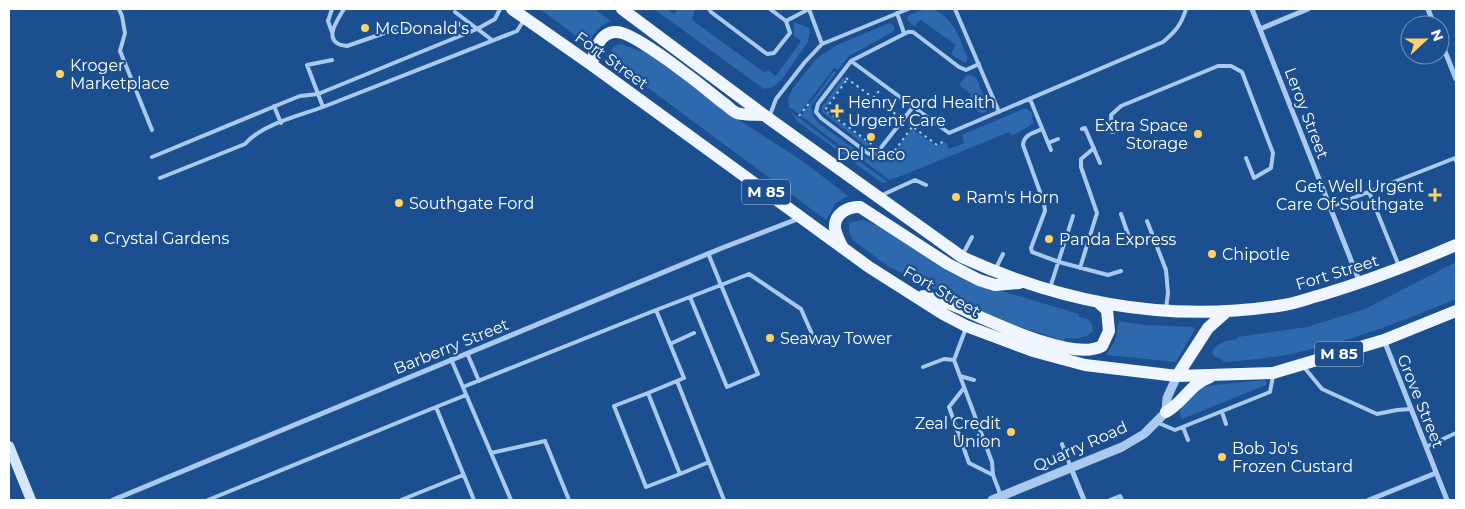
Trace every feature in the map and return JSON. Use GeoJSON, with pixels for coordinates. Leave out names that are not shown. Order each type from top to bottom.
{"type":"FeatureCollection","features":[{"type":"Feature","properties":{"kind":"main road","name":"Fort Street"},"geometry":{"type":"LineString","coordinates":[[512,9],[592,65],[843,249],[905,290],[942,314],[966,326],[1033,351],[1085,365],[1178,376],[1273,373],[1302,366],[1384,340],[1456,311]]}},
{"type":"Feature","properties":{"kind":"main road","name":"Fort Street"},"geometry":{"type":"LineString","coordinates":[[622,9],[766,116],[962,256],[994,272],[1050,290],[1099,303],[1166,311],[1226,312],[1286,305],[1400,269],[1456,245]]}},
{"type":"Feature","properties":{"kind":"main road"},"geometry":{"type":"LineString","coordinates":[[592,65],[597,47],[604,36],[615,32],[622,32],[642,43],[737,113],[766,116]]}},
{"type":"Feature","properties":{"kind":"main road"},"geometry":{"type":"LineString","coordinates":[[843,249],[835,227],[839,214],[852,206],[860,207],[948,264],[979,280],[995,285],[1024,282]]}},
{"type":"Feature","properties":{"kind":"main road"},"geometry":{"type":"LineString","coordinates":[[905,290],[952,305],[1030,337],[1066,348],[1090,350],[1102,346],[1109,331],[1107,310],[1099,303]]}},
{"type":"Feature","properties":{"kind":"main road"},"geometry":{"type":"LineString","coordinates":[[1178,376],[1208,328],[1226,312]]}},
{"type":"Feature","properties":{"kind":"main road"},"geometry":{"type":"LineString","coordinates":[[1166,412],[1176,407],[1194,385],[1217,375]]}},
{"type":"Feature","properties":{"kind":"main road"},"geometry":{"type":"LineString","coordinates":[[9,446],[30,500]]}},
{"type":"Feature","properties":{"kind":"street","name":"Leroy Street"},"geometry":{"type":"LineString","coordinates":[[1252,9],[1360,283]]}},
{"type":"Feature","properties":{"kind":"street"},"geometry":{"type":"LineString","coordinates":[[1260,29],[1308,9]]}},
{"type":"Feature","properties":{"kind":"street"},"geometry":{"type":"LineString","coordinates":[[1450,64],[1456,79]]}},
{"type":"Feature","properties":{"kind":"street","name":"Barberry Street"},"geometry":{"type":"LineString","coordinates":[[113,500],[708,253],[800,218]]}},
{"type":"Feature","properties":{"kind":"street","name":"Grove Street"},"geometry":{"type":"LineString","coordinates":[[1384,340],[1447,500]]}},
{"type":"Feature","properties":{"kind":"street"},"geometry":{"type":"LineString","coordinates":[[1166,412],[1167,398],[1178,376]]}},
{"type":"Feature","properties":{"kind":"street","name":"Quarry Road"},"geometry":{"type":"LineString","coordinates":[[997,499],[1122,447],[1144,434],[1166,412]]}},
{"type":"Feature","properties":{"kind":"street"},"geometry":{"type":"LineString","coordinates":[[1071,468],[1084,500]]}},
{"type":"Feature","properties":{"kind":"street"},"geometry":{"type":"LineString","coordinates":[[1369,500],[1436,473]]}},
{"type":"Feature","properties":{"kind":"lane"},"geometry":{"type":"LineString","coordinates":[[119,9],[122,16],[124,33],[120,51],[152,130]]}},
{"type":"Feature","properties":{"kind":"lane"},"geometry":{"type":"LineString","coordinates":[[332,9],[328,20],[334,39],[338,44],[347,46],[399,28],[411,30]]}},
{"type":"Feature","properties":{"kind":"lane"},"geometry":{"type":"LineString","coordinates":[[332,32],[334,24],[344,9]]}},
{"type":"Feature","properties":{"kind":"lane"},"geometry":{"type":"LineString","coordinates":[[152,157],[274,106],[300,96],[318,94],[477,29],[495,19],[500,9]]}},
{"type":"Feature","properties":{"kind":"lane"},"geometry":{"type":"LineString","coordinates":[[709,9],[767,54],[774,53],[790,33],[786,21],[770,9]]}},
{"type":"Feature","properties":{"kind":"lane"},"geometry":{"type":"LineString","coordinates":[[786,21],[809,9],[822,44]]}},
{"type":"Feature","properties":{"kind":"lane"},"geometry":{"type":"LineString","coordinates":[[766,116],[776,99],[822,44],[908,9]]}},
{"type":"Feature","properties":{"kind":"lane"},"geometry":{"type":"LineString","coordinates":[[955,9],[999,112]]}},
{"type":"Feature","properties":{"kind":"lane"},"geometry":{"type":"LineString","coordinates":[[851,61],[949,133],[1163,42],[1182,22],[1186,9]]}},
{"type":"Feature","properties":{"kind":"lane"},"geometry":{"type":"LineString","coordinates":[[455,12],[492,40]]}},
{"type":"Feature","properties":{"kind":"lane"},"geometry":{"type":"LineString","coordinates":[[897,13],[904,33]]}},
{"type":"Feature","properties":{"kind":"lane"},"geometry":{"type":"LineString","coordinates":[[160,178],[245,144],[252,135],[281,122],[517,30],[525,18]]}},
{"type":"Feature","properties":{"kind":"lane"},"geometry":{"type":"LineString","coordinates":[[913,107],[876,154],[869,154],[821,118],[816,112],[818,104],[851,61],[904,33],[913,32],[959,67],[966,70],[978,64]]}},
{"type":"Feature","properties":{"kind":"lane"},"geometry":{"type":"LineString","coordinates":[[323,107],[308,65],[332,60]]}},
{"type":"Feature","properties":{"kind":"lane"},"geometry":{"type":"LineString","coordinates":[[1129,126],[1112,132],[1111,115],[1121,106],[1218,66],[1231,66],[1242,72],[1273,153],[1271,168],[1254,178],[1246,158]]}},
{"type":"Feature","properties":{"kind":"lane"},"geometry":{"type":"LineString","coordinates":[[1030,99],[1050,150]]}},
{"type":"Feature","properties":{"kind":"lane"},"geometry":{"type":"LineString","coordinates":[[274,106],[281,122]]}},
{"type":"Feature","properties":{"kind":"lane"},"geometry":{"type":"LineString","coordinates":[[1042,128],[1026,136],[1023,140],[1045,210],[1031,248],[1032,252],[1059,262],[1108,275],[1122,271]]}},
{"type":"Feature","properties":{"kind":"lane"},"geometry":{"type":"LineString","coordinates":[[1082,129],[1085,128],[1100,163]]}},
{"type":"Feature","properties":{"kind":"lane"},"geometry":{"type":"LineString","coordinates":[[1048,143],[1058,139]]}},
{"type":"Feature","properties":{"kind":"lane"},"geometry":{"type":"LineString","coordinates":[[1080,268],[1097,213],[1081,168],[1081,159],[1094,148]]}},
{"type":"Feature","properties":{"kind":"lane"},"geometry":{"type":"LineString","coordinates":[[1330,207],[1455,158],[1456,161]]}},
{"type":"Feature","properties":{"kind":"lane"},"geometry":{"type":"LineString","coordinates":[[878,197],[915,180],[926,185]]}},
{"type":"Feature","properties":{"kind":"lane"},"geometry":{"type":"LineString","coordinates":[[1369,192],[1400,269]]}},
{"type":"Feature","properties":{"kind":"lane"},"geometry":{"type":"LineString","coordinates":[[1121,214],[1130,240]]}},
{"type":"Feature","properties":{"kind":"lane"},"geometry":{"type":"LineString","coordinates":[[1050,290],[1074,216]]}},
{"type":"Feature","properties":{"kind":"lane"},"geometry":{"type":"LineString","coordinates":[[1147,221],[1166,270],[1168,293],[1166,311]]}},
{"type":"Feature","properties":{"kind":"lane"},"geometry":{"type":"LineString","coordinates":[[962,256],[972,237]]}},
{"type":"Feature","properties":{"kind":"lane"},"geometry":{"type":"LineString","coordinates":[[690,298],[727,387],[758,374],[708,253]]}},
{"type":"Feature","properties":{"kind":"lane"},"geometry":{"type":"LineString","coordinates":[[994,272],[1003,254]]}},
{"type":"Feature","properties":{"kind":"lane"},"geometry":{"type":"LineString","coordinates":[[463,387],[749,274],[801,309],[816,343]]}},
{"type":"Feature","properties":{"kind":"lane"},"geometry":{"type":"LineString","coordinates":[[656,310],[684,378],[614,406],[617,415],[646,487],[709,462]]}},
{"type":"Feature","properties":{"kind":"lane"},"geometry":{"type":"LineString","coordinates":[[966,326],[954,360],[992,462],[997,499]]}},
{"type":"Feature","properties":{"kind":"lane"},"geometry":{"type":"LineString","coordinates":[[670,344],[694,333]]}},
{"type":"Feature","properties":{"kind":"lane"},"geometry":{"type":"LineString","coordinates":[[467,353],[479,381]]}},
{"type":"Feature","properties":{"kind":"lane"},"geometry":{"type":"LineString","coordinates":[[923,367],[944,359],[954,360]]}},
{"type":"Feature","properties":{"kind":"lane"},"geometry":{"type":"LineString","coordinates":[[452,360],[511,500]]}},
{"type":"Feature","properties":{"kind":"lane"},"geometry":{"type":"LineString","coordinates":[[1302,366],[1322,389],[1377,414],[1411,409]]}},
{"type":"Feature","properties":{"kind":"lane"},"geometry":{"type":"LineString","coordinates":[[1156,422],[1175,430],[1270,392],[1273,373]]}},
{"type":"Feature","properties":{"kind":"lane"},"geometry":{"type":"LineString","coordinates":[[960,376],[974,380]]}},
{"type":"Feature","properties":{"kind":"lane"},"geometry":{"type":"LineString","coordinates":[[677,381],[724,500]]}},
{"type":"Feature","properties":{"kind":"lane"},"geometry":{"type":"LineString","coordinates":[[964,388],[948,407],[970,463],[993,475]]}},
{"type":"Feature","properties":{"kind":"lane"},"geometry":{"type":"LineString","coordinates":[[648,393],[680,474]]}},
{"type":"Feature","properties":{"kind":"lane"},"geometry":{"type":"LineString","coordinates":[[208,500],[466,395]]}},
{"type":"Feature","properties":{"kind":"lane"},"geometry":{"type":"LineString","coordinates":[[436,407],[474,500]]}},
{"type":"Feature","properties":{"kind":"lane"},"geometry":{"type":"LineString","coordinates":[[1222,412],[1226,424]]}},
{"type":"Feature","properties":{"kind":"lane"},"geometry":{"type":"LineString","coordinates":[[1183,427],[1188,440]]}},
{"type":"Feature","properties":{"kind":"lane"},"geometry":{"type":"LineString","coordinates":[[1426,447],[1456,433]]}},
{"type":"Feature","properties":{"kind":"lane"},"geometry":{"type":"LineString","coordinates":[[491,452],[545,441],[569,500]]}},
{"type":"Feature","properties":{"kind":"lane"},"geometry":{"type":"LineString","coordinates":[[1062,444],[1071,468]]}},
{"type":"Feature","properties":{"kind":"lane"},"geometry":{"type":"LineString","coordinates":[[401,500],[463,474]]}},
{"type":"Feature","properties":{"kind":"lane"},"geometry":{"type":"LineString","coordinates":[[1110,500],[1120,496],[1122,500]]}},
{"type":"Feature","properties":{"kind":"path"},"geometry":{"type":"LineString","coordinates":[[844,77],[898,117]]}},
{"type":"Feature","properties":{"kind":"path"},"geometry":{"type":"LineString","coordinates":[[848,79],[825,110],[875,146]]}},
{"type":"Feature","properties":{"kind":"path"},"geometry":{"type":"LineString","coordinates":[[874,98],[880,89]]}},
{"type":"Feature","properties":{"kind":"path"},"geometry":{"type":"LineString","coordinates":[[908,124],[936,145],[946,141]]}},
{"type":"Feature","properties":{"kind":"path"},"geometry":{"type":"LineString","coordinates":[[886,154],[890,157],[912,127]]}},
{"type":"Feature","properties":{"kind":"shaded area"},"geometry":{"type":"Polygon","coordinates":[[[540,9],[594,9],[611,21],[597,30],[588,45],[540,9]]]}},
{"type":"Feature","properties":{"kind":"shaded area"},"geometry":{"type":"Polygon","coordinates":[[[654,9],[666,9],[674,14],[678,9],[695,9],[692,20],[765,73],[768,70],[776,76],[801,41],[794,36],[794,22],[809,28],[810,33],[807,43],[783,78],[773,87],[764,89],[654,9]]]}},
{"type":"Feature","properties":{"kind":"shaded area"},"geometry":{"type":"Polygon","coordinates":[[[932,9],[946,17],[955,28],[967,57],[967,62],[963,62],[951,54],[956,45],[921,20],[914,26],[907,19],[909,15],[932,9]]]}},
{"type":"Feature","properties":{"kind":"shaded area"},"geometry":{"type":"Polygon","coordinates":[[[890,23],[894,26],[894,31],[849,56],[838,70],[834,68],[799,114],[789,107],[788,99],[793,88],[817,58],[837,45],[890,23]]]}},
{"type":"Feature","properties":{"kind":"shaded area"},"geometry":{"type":"Polygon","coordinates":[[[621,44],[640,51],[642,49],[736,118],[801,160],[848,196],[836,203],[826,220],[617,65],[612,58],[611,50],[621,44]]]}},
{"type":"Feature","properties":{"kind":"shaded area"},"geometry":{"type":"Polygon","coordinates":[[[834,71],[836,73],[811,106],[812,113],[817,122],[874,161],[882,160],[885,155],[890,159],[912,129],[936,146],[946,142],[949,149],[964,143],[962,135],[1023,109],[1027,109],[1032,113],[1033,123],[1011,136],[1009,132],[889,180],[801,116],[834,71]]]}},
{"type":"Feature","properties":{"kind":"shaded area"},"geometry":{"type":"Polygon","coordinates":[[[967,75],[977,79],[988,107],[986,112],[980,113],[966,101],[971,94],[959,85],[967,75]]]}},
{"type":"Feature","properties":{"kind":"shaded area"},"geometry":{"type":"Polygon","coordinates":[[[843,78],[846,80],[823,110],[874,147],[867,147],[822,112],[822,107],[843,78]]]}},
{"type":"Feature","properties":{"kind":"shaded area"},"geometry":{"type":"Polygon","coordinates":[[[790,111],[888,182],[882,183],[797,121],[790,111]]]}},
{"type":"Feature","properties":{"kind":"shaded area"},"geometry":{"type":"Polygon","coordinates":[[[863,220],[876,225],[877,223],[971,282],[1079,314],[1079,317],[1091,322],[1093,331],[1084,337],[1065,338],[1064,341],[999,320],[889,267],[853,240],[849,231],[849,223],[863,220]]]}},
{"type":"Feature","properties":{"kind":"shaded area"},"geometry":{"type":"Polygon","coordinates":[[[1456,262],[1456,299],[1399,322],[1342,341],[1285,355],[1223,362],[1223,360],[1214,356],[1212,352],[1219,344],[1237,339],[1238,337],[1307,327],[1365,309],[1456,262]]]}},
{"type":"Feature","properties":{"kind":"shaded area"},"geometry":{"type":"Polygon","coordinates":[[[1119,321],[1145,325],[1193,327],[1195,329],[1176,362],[1106,355],[1115,341],[1119,321]]]}},
{"type":"Feature","properties":{"kind":"shaded area"},"geometry":{"type":"Polygon","coordinates":[[[1265,380],[1266,385],[1182,419],[1180,416],[1182,407],[1188,399],[1204,386],[1265,380]]]}},
{"type":"Feature","properties":{"kind":"place","name":"McDonald's"},"geometry":{"type":"Point","coordinates":[365,28]}},
{"type":"Feature","properties":{"kind":"place","name":"Kroger Marketplace"},"geometry":{"type":"Point","coordinates":[60,74]}},
{"type":"Feature","properties":{"kind":"place","name":"Henry Ford Health Urgent Care"},"geometry":{"type":"Point","coordinates":[837,111]}},
{"type":"Feature","properties":{"kind":"place","name":"Extra Space Storage"},"geometry":{"type":"Point","coordinates":[1198,134]}},
{"type":"Feature","properties":{"kind":"place","name":"Del Taco"},"geometry":{"type":"Point","coordinates":[871,137]}},
{"type":"Feature","properties":{"kind":"place","name":"Get Well Urgent Care Of Southgate"},"geometry":{"type":"Point","coordinates":[1435,195]}},
{"type":"Feature","properties":{"kind":"place","name":"Ram's Horn"},"geometry":{"type":"Point","coordinates":[956,197]}},
{"type":"Feature","properties":{"kind":"place","name":"Southgate Ford"},"geometry":{"type":"Point","coordinates":[399,203]}},
{"type":"Feature","properties":{"kind":"place","name":"Crystal Gardens"},"geometry":{"type":"Point","coordinates":[94,238]}},
{"type":"Feature","properties":{"kind":"place","name":"Panda Express"},"geometry":{"type":"Point","coordinates":[1049,239]}},
{"type":"Feature","properties":{"kind":"place","name":"Chipotle"},"geometry":{"type":"Point","coordinates":[1212,254]}},
{"type":"Feature","properties":{"kind":"place","name":"Seaway Tower"},"geometry":{"type":"Point","coordinates":[770,338]}},
{"type":"Feature","properties":{"kind":"place","name":"Zeal Credit Union"},"geometry":{"type":"Point","coordinates":[1011,432]}},
{"type":"Feature","properties":{"kind":"place","name":"Bob Jo's Frozen Custard"},"geometry":{"type":"Point","coordinates":[1222,457]}}]}
